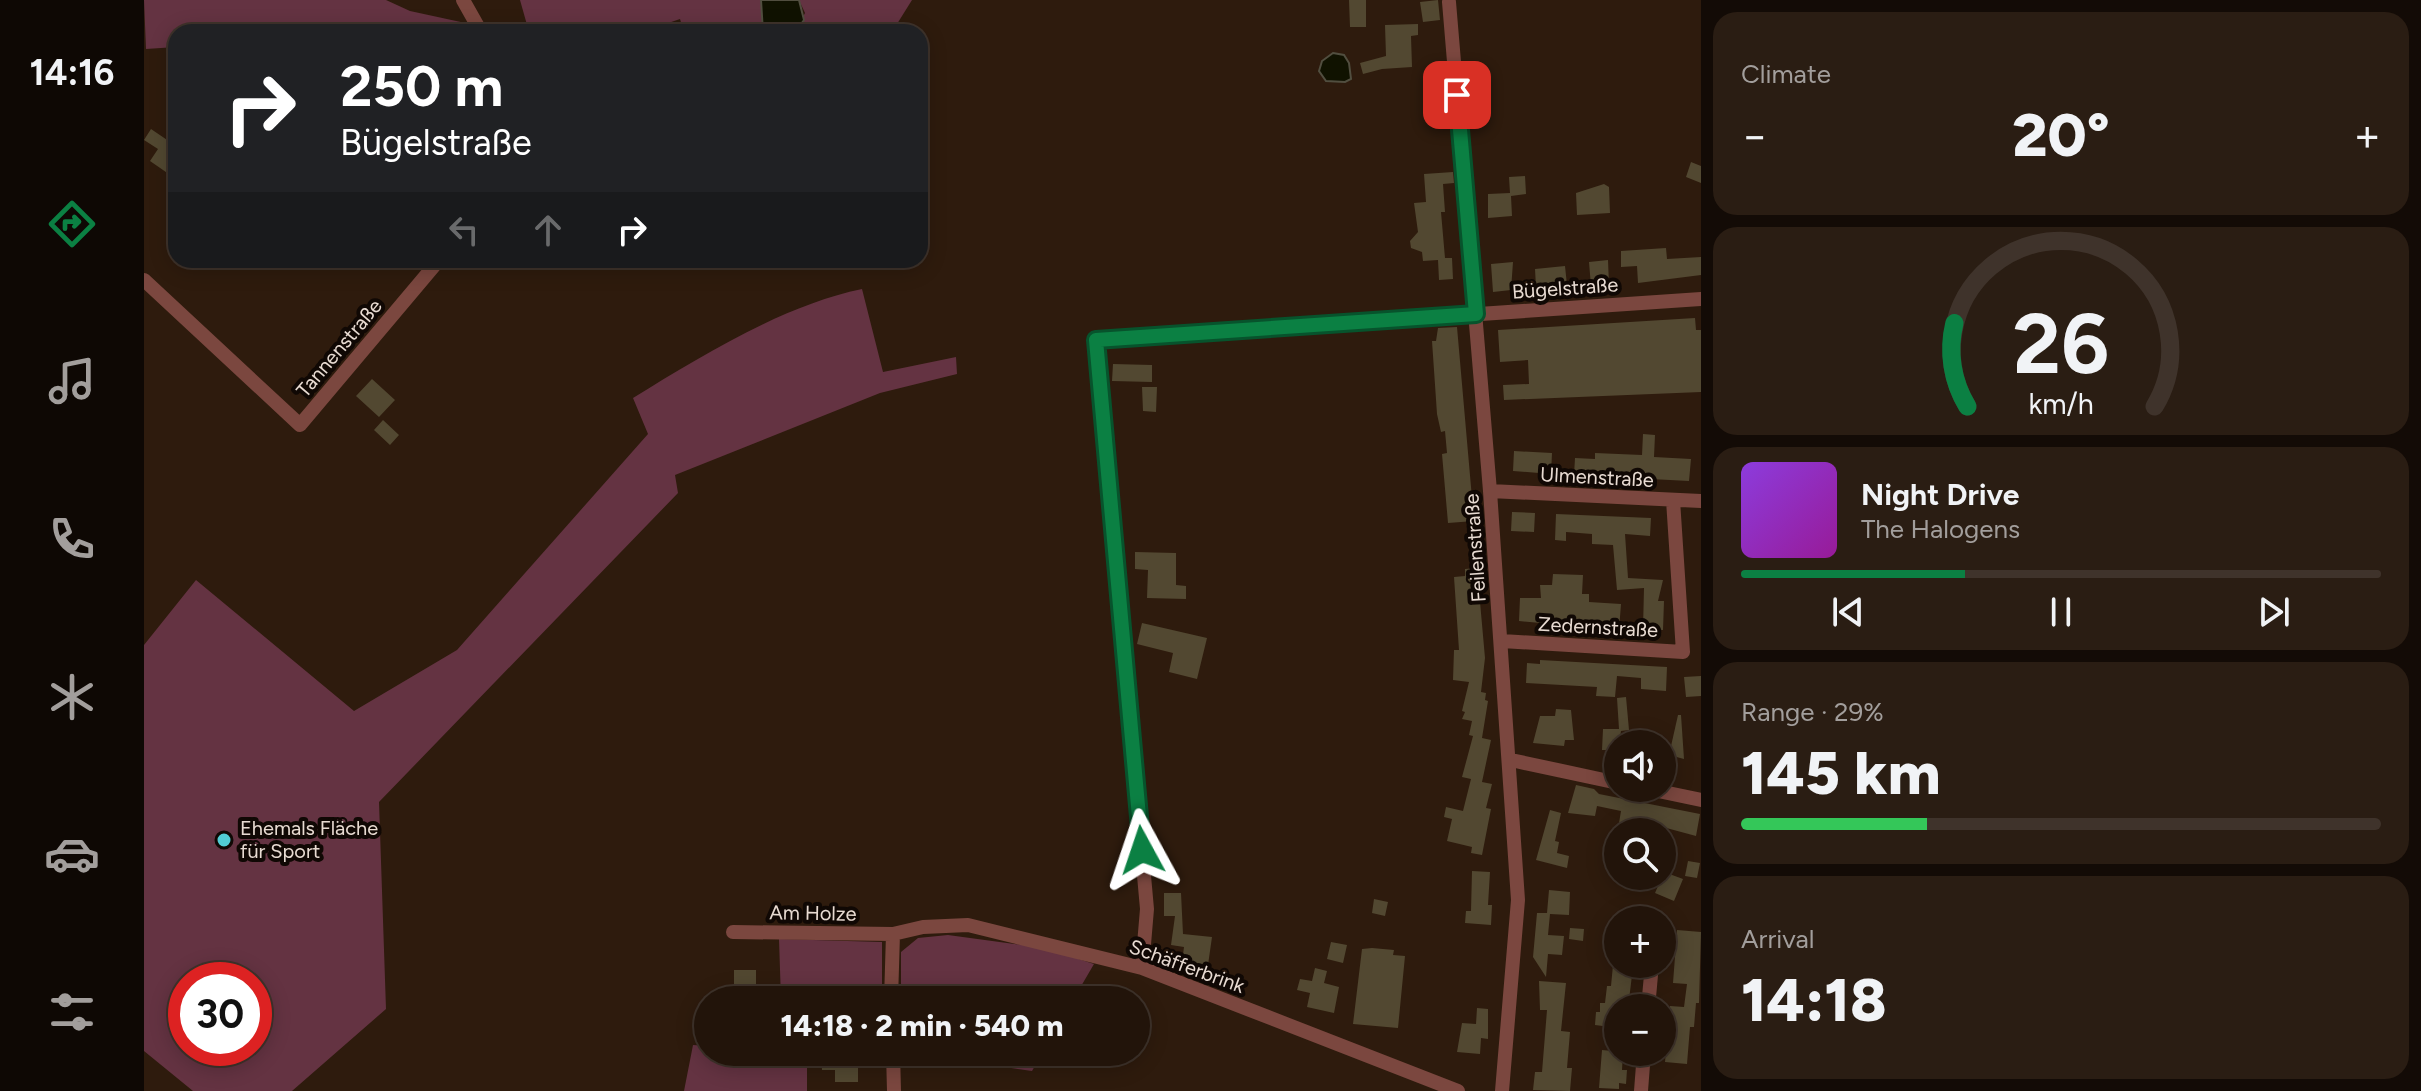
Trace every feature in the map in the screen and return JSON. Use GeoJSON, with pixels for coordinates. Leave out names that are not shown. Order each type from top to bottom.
{"type":"FeatureCollection","features":[{"type":"Feature","properties":{"kind":"street"},"geometry":{"type":"LineString","coordinates":[[463,0],[476,24]]}},
{"type":"Feature","properties":{"kind":"street","name":"Feilenstraße"},"geometry":{"type":"LineString","coordinates":[[1449,2],[1502,641],[1518,900],[1502,1091]]}},
{"type":"Feature","properties":{"kind":"street","name":"Tannenstraße"},"geometry":{"type":"LineString","coordinates":[[144,280],[300,425],[432,268]]}},
{"type":"Feature","properties":{"kind":"street","name":"Bügelstraße"},"geometry":{"type":"LineString","coordinates":[[1142,968],[1147,909],[1096,340],[1701,299]]}},
{"type":"Feature","properties":{"kind":"street","name":"Ulmenstraße"},"geometry":{"type":"LineString","coordinates":[[1490,491],[1701,501]]}},
{"type":"Feature","properties":{"kind":"street","name":"Zedernstraße"},"geometry":{"type":"LineString","coordinates":[[1502,641],[1683,652],[1673,500]]}},
{"type":"Feature","properties":{"kind":"street"},"geometry":{"type":"LineString","coordinates":[[1511,760],[1604,780]]}},
{"type":"Feature","properties":{"kind":"street"},"geometry":{"type":"LineString","coordinates":[[1676,795],[1701,800]]}},
{"type":"Feature","properties":{"kind":"street","name":"Schäfferbrink"},"geometry":{"type":"LineString","coordinates":[[893,934],[923,927],[968,925],[1142,968],[1458,1091]]}},
{"type":"Feature","properties":{"kind":"street","name":"Am Holze"},"geometry":{"type":"LineString","coordinates":[[733,932],[893,934]]}},
{"type":"Feature","properties":{"kind":"street"},"geometry":{"type":"LineString","coordinates":[[891,986],[893,934]]}},
{"type":"Feature","properties":{"kind":"street"},"geometry":{"type":"LineString","coordinates":[[893,1066],[894,1091]]}},
{"type":"Feature","properties":{"kind":"street"},"geometry":{"type":"LineString","coordinates":[[1641,1091],[1643,1066]]}},
{"type":"Feature","properties":{"kind":"shaded area"},"geometry":{"type":"Polygon","coordinates":[[[144,0],[386,0],[410,11],[470,24],[168,24],[168,48],[146,49],[144,0]]]}},
{"type":"Feature","properties":{"kind":"shaded area"},"geometry":{"type":"Polygon","coordinates":[[[520,0],[761,0],[762,24],[682,24],[680,19],[665,24],[527,24],[520,0]]]}},
{"type":"Feature","properties":{"kind":"shaded area"},"geometry":{"type":"Polygon","coordinates":[[[761,0],[799,0],[804,20],[801,24],[762,24],[761,0]]]}},
{"type":"Feature","properties":{"kind":"shaded area"},"geometry":{"type":"Polygon","coordinates":[[[799,0],[912,0],[897,24],[799,24],[805,13],[799,0]]]}},
{"type":"Feature","properties":{"kind":"shaded area"},"geometry":{"type":"Polygon","coordinates":[[[1333,53],[1344,55],[1349,63],[1351,79],[1345,82],[1326,81],[1319,71],[1322,61],[1333,53]]]}},
{"type":"Feature","properties":{"kind":"shaded area"},"geometry":{"type":"Polygon","coordinates":[[[862,289],[883,372],[956,357],[957,374],[880,393],[675,475],[678,493],[379,802],[386,1009],[292,1091],[193,1091],[144,1051],[144,645],[196,580],[354,711],[457,650],[648,434],[633,398],[744,334],[803,307],[862,289]]]}},
{"type":"Feature","properties":{"kind":"shaded area"},"geometry":{"type":"Polygon","coordinates":[[[948,935],[1045,948],[1094,964],[1081,986],[901,986],[901,952],[918,938],[948,935]]]}},
{"type":"Feature","properties":{"kind":"shaded area"},"geometry":{"type":"Polygon","coordinates":[[[779,939],[882,942],[882,986],[781,986],[779,939]]]}},
{"type":"Feature","properties":{"kind":"shaded area"},"geometry":{"type":"Polygon","coordinates":[[[693,1045],[694,1066],[807,1066],[807,1091],[684,1091],[693,1045]]]}},
{"type":"Feature","properties":{"kind":"shaded area"},"geometry":{"type":"Polygon","coordinates":[[[998,1066],[1035,1066],[1032,1071],[998,1066]]]}},
{"type":"Feature","properties":{"kind":"building"},"geometry":{"type":"Polygon","coordinates":[[[1349,0],[1366,0],[1366,27],[1350,27],[1349,0]]]}},
{"type":"Feature","properties":{"kind":"building"},"geometry":{"type":"Polygon","coordinates":[[[1438,0],[1440,20],[1423,22],[1420,2],[1438,0]]]}},
{"type":"Feature","properties":{"kind":"building"},"geometry":{"type":"Polygon","coordinates":[[[1418,24],[1418,35],[1411,36],[1412,67],[1363,74],[1360,63],[1386,56],[1385,25],[1418,24]]]}},
{"type":"Feature","properties":{"kind":"building"},"geometry":{"type":"Polygon","coordinates":[[[151,129],[168,141],[168,173],[150,161],[158,149],[144,140],[151,129]]]}},
{"type":"Feature","properties":{"kind":"building"},"geometry":{"type":"Polygon","coordinates":[[[1691,162],[1701,166],[1701,183],[1686,177],[1691,162]]]}},
{"type":"Feature","properties":{"kind":"building"},"geometry":{"type":"Polygon","coordinates":[[[1453,172],[1454,183],[1443,184],[1445,212],[1441,212],[1445,258],[1452,258],[1453,279],[1439,280],[1438,260],[1423,261],[1422,252],[1411,248],[1410,241],[1418,232],[1414,203],[1426,202],[1424,174],[1453,172]]]}},
{"type":"Feature","properties":{"kind":"building"},"geometry":{"type":"Polygon","coordinates":[[[1525,176],[1526,194],[1511,196],[1512,216],[1488,218],[1488,194],[1510,193],[1509,177],[1525,176]]]}},
{"type":"Feature","properties":{"kind":"building"},"geometry":{"type":"Polygon","coordinates":[[[1604,184],[1609,187],[1610,213],[1577,215],[1576,193],[1604,184]]]}},
{"type":"Feature","properties":{"kind":"building"},"geometry":{"type":"Polygon","coordinates":[[[1666,248],[1667,259],[1701,257],[1701,275],[1638,283],[1637,266],[1621,267],[1621,251],[1666,248]]]}},
{"type":"Feature","properties":{"kind":"building"},"geometry":{"type":"Polygon","coordinates":[[[1608,260],[1609,285],[1591,286],[1589,262],[1608,260]]]}},
{"type":"Feature","properties":{"kind":"building"},"geometry":{"type":"Polygon","coordinates":[[[1513,262],[1511,290],[1493,292],[1491,264],[1513,262]]]}},
{"type":"Feature","properties":{"kind":"building"},"geometry":{"type":"Polygon","coordinates":[[[1565,266],[1567,285],[1536,287],[1535,269],[1565,266]]]}},
{"type":"Feature","properties":{"kind":"building"},"geometry":{"type":"Polygon","coordinates":[[[1695,318],[1696,330],[1701,330],[1701,392],[1504,400],[1503,385],[1529,384],[1528,360],[1500,362],[1498,330],[1695,318]]]}},
{"type":"Feature","properties":{"kind":"building"},"geometry":{"type":"Polygon","coordinates":[[[1457,327],[1474,521],[1448,523],[1442,454],[1447,453],[1445,431],[1441,432],[1437,414],[1432,341],[1436,341],[1438,328],[1457,327]]]}},
{"type":"Feature","properties":{"kind":"building"},"geometry":{"type":"Polygon","coordinates":[[[1113,364],[1152,365],[1152,382],[1112,381],[1113,364]]]}},
{"type":"Feature","properties":{"kind":"building"},"geometry":{"type":"Polygon","coordinates":[[[372,379],[395,400],[379,417],[356,396],[372,379]]]}},
{"type":"Feature","properties":{"kind":"building"},"geometry":{"type":"Polygon","coordinates":[[[1142,387],[1157,387],[1156,412],[1143,411],[1142,387]]]}},
{"type":"Feature","properties":{"kind":"building"},"geometry":{"type":"Polygon","coordinates":[[[383,420],[399,435],[390,445],[374,430],[383,420]]]}},
{"type":"Feature","properties":{"kind":"building"},"geometry":{"type":"Polygon","coordinates":[[[1643,434],[1655,435],[1654,457],[1691,459],[1689,481],[1574,475],[1575,458],[1595,459],[1595,453],[1642,455],[1643,434]]]}},
{"type":"Feature","properties":{"kind":"building"},"geometry":{"type":"Polygon","coordinates":[[[1514,451],[1552,453],[1551,474],[1513,471],[1514,451]]]}},
{"type":"Feature","properties":{"kind":"building"},"geometry":{"type":"Polygon","coordinates":[[[1555,468],[1568,469],[1567,485],[1554,484],[1555,468]]]}},
{"type":"Feature","properties":{"kind":"building"},"geometry":{"type":"Polygon","coordinates":[[[1512,512],[1535,513],[1534,532],[1511,531],[1512,512]]]}},
{"type":"Feature","properties":{"kind":"building"},"geometry":{"type":"Polygon","coordinates":[[[1556,514],[1651,518],[1650,536],[1625,534],[1628,578],[1663,580],[1658,601],[1664,601],[1663,630],[1643,629],[1644,588],[1617,590],[1613,545],[1592,544],[1592,534],[1566,532],[1566,541],[1555,540],[1556,514]]]}},
{"type":"Feature","properties":{"kind":"building"},"geometry":{"type":"Polygon","coordinates":[[[1135,552],[1176,553],[1176,585],[1186,586],[1186,599],[1147,598],[1148,570],[1135,569],[1135,552]]]}},
{"type":"Feature","properties":{"kind":"building"},"geometry":{"type":"Polygon","coordinates":[[[1477,568],[1485,658],[1481,692],[1486,693],[1485,700],[1488,701],[1482,738],[1491,740],[1482,782],[1492,784],[1486,808],[1491,809],[1482,855],[1471,853],[1472,847],[1447,841],[1452,819],[1444,817],[1446,807],[1463,811],[1471,779],[1462,777],[1473,736],[1469,735],[1472,721],[1462,719],[1469,682],[1453,680],[1454,650],[1459,650],[1454,577],[1465,576],[1465,569],[1477,568]]]}},
{"type":"Feature","properties":{"kind":"building"},"geometry":{"type":"Polygon","coordinates":[[[1553,574],[1583,575],[1582,594],[1589,594],[1589,602],[1621,604],[1619,630],[1519,621],[1520,598],[1541,598],[1540,585],[1552,585],[1553,574]]]}},
{"type":"Feature","properties":{"kind":"building"},"geometry":{"type":"Polygon","coordinates":[[[1142,623],[1207,638],[1197,679],[1169,672],[1173,653],[1137,644],[1142,623]]]}},
{"type":"Feature","properties":{"kind":"building"},"geometry":{"type":"Polygon","coordinates":[[[1540,660],[1667,667],[1666,691],[1641,689],[1641,678],[1617,676],[1615,697],[1596,696],[1597,687],[1526,683],[1527,663],[1540,664],[1540,660]]]}},
{"type":"Feature","properties":{"kind":"building"},"geometry":{"type":"Polygon","coordinates":[[[1701,676],[1701,696],[1686,697],[1684,677],[1701,676]]]}},
{"type":"Feature","properties":{"kind":"building"},"geometry":{"type":"Polygon","coordinates":[[[1626,697],[1629,730],[1604,730],[1602,750],[1603,729],[1619,729],[1617,698],[1626,697]]]}},
{"type":"Feature","properties":{"kind":"building"},"geometry":{"type":"Polygon","coordinates":[[[1556,709],[1571,710],[1574,740],[1565,740],[1564,746],[1533,743],[1540,716],[1555,716],[1556,709]]]}},
{"type":"Feature","properties":{"kind":"building"},"geometry":{"type":"Polygon","coordinates":[[[1678,715],[1681,715],[1684,759],[1676,757],[1675,730],[1678,715]]]}},
{"type":"Feature","properties":{"kind":"building"},"geometry":{"type":"Polygon","coordinates":[[[1576,785],[1604,795],[1604,802],[1639,802],[1700,814],[1696,836],[1676,831],[1676,818],[1620,818],[1621,811],[1597,806],[1595,816],[1568,813],[1576,785]]]}},
{"type":"Feature","properties":{"kind":"building"},"geometry":{"type":"Polygon","coordinates":[[[1550,810],[1561,813],[1555,841],[1559,842],[1557,853],[1569,856],[1567,868],[1536,860],[1550,810]]]}},
{"type":"Feature","properties":{"kind":"building"},"geometry":{"type":"Polygon","coordinates":[[[1688,861],[1700,863],[1697,878],[1685,876],[1688,861]]]}},
{"type":"Feature","properties":{"kind":"building"},"geometry":{"type":"Polygon","coordinates":[[[1472,871],[1490,872],[1488,905],[1492,905],[1491,925],[1465,923],[1466,911],[1471,911],[1472,871]]]}},
{"type":"Feature","properties":{"kind":"building"},"geometry":{"type":"Polygon","coordinates":[[[1676,876],[1683,879],[1674,901],[1655,893],[1656,890],[1676,890],[1676,876]]]}},
{"type":"Feature","properties":{"kind":"building"},"geometry":{"type":"Polygon","coordinates":[[[1549,890],[1570,892],[1569,915],[1550,914],[1548,935],[1564,936],[1562,955],[1548,954],[1546,977],[1533,957],[1537,913],[1547,913],[1549,890]]]}},
{"type":"Feature","properties":{"kind":"building"},"geometry":{"type":"Polygon","coordinates":[[[1164,893],[1181,893],[1183,934],[1212,937],[1208,965],[1182,962],[1184,947],[1171,945],[1175,916],[1164,916],[1164,893]]]}},
{"type":"Feature","properties":{"kind":"building"},"geometry":{"type":"Polygon","coordinates":[[[1374,899],[1388,902],[1385,916],[1372,913],[1374,899]]]}},
{"type":"Feature","properties":{"kind":"building"},"geometry":{"type":"Polygon","coordinates":[[[1570,928],[1584,929],[1583,941],[1569,939],[1570,928]]]}},
{"type":"Feature","properties":{"kind":"building"},"geometry":{"type":"Polygon","coordinates":[[[1677,930],[1701,932],[1699,1003],[1696,1003],[1694,1027],[1690,1027],[1687,1064],[1676,1063],[1676,1006],[1684,1007],[1687,984],[1673,983],[1676,978],[1677,930]]]}},
{"type":"Feature","properties":{"kind":"building"},"geometry":{"type":"Polygon","coordinates":[[[1331,942],[1347,945],[1343,963],[1327,959],[1331,942]]]}},
{"type":"Feature","properties":{"kind":"building"},"geometry":{"type":"Polygon","coordinates":[[[1362,949],[1394,950],[1393,955],[1405,956],[1398,1028],[1353,1024],[1362,949]]]}},
{"type":"Feature","properties":{"kind":"building"},"geometry":{"type":"Polygon","coordinates":[[[1315,968],[1327,971],[1324,983],[1339,987],[1334,1013],[1307,1007],[1310,993],[1297,990],[1300,979],[1312,981],[1315,968]]]}},
{"type":"Feature","properties":{"kind":"building"},"geometry":{"type":"Polygon","coordinates":[[[734,970],[756,970],[756,985],[771,986],[734,986],[734,970]]]}},
{"type":"Feature","properties":{"kind":"building"},"geometry":{"type":"Polygon","coordinates":[[[1612,978],[1632,978],[1630,994],[1606,994],[1607,986],[1611,986],[1612,978]]]}},
{"type":"Feature","properties":{"kind":"building"},"geometry":{"type":"Polygon","coordinates":[[[1539,981],[1566,983],[1561,1031],[1570,1032],[1567,1068],[1572,1068],[1570,1091],[1533,1090],[1535,1072],[1542,1072],[1547,1010],[1540,1010],[1539,981]]]}},
{"type":"Feature","properties":{"kind":"building"},"geometry":{"type":"Polygon","coordinates":[[[1600,1003],[1604,1003],[1604,1026],[1595,1025],[1600,1003]]]}},
{"type":"Feature","properties":{"kind":"building"},"geometry":{"type":"Polygon","coordinates":[[[1477,1008],[1488,1009],[1488,1039],[1481,1038],[1480,1054],[1457,1052],[1462,1023],[1476,1024],[1477,1008]]]}},
{"type":"Feature","properties":{"kind":"building"},"geometry":{"type":"Polygon","coordinates":[[[1604,1050],[1604,1066],[1622,1066],[1622,1070],[1627,1070],[1626,1084],[1619,1083],[1619,1089],[1599,1088],[1604,1050]]]}},
{"type":"Feature","properties":{"kind":"building"},"geometry":{"type":"Polygon","coordinates":[[[822,1066],[858,1066],[858,1082],[835,1082],[835,1070],[822,1070],[822,1066]]]}},
{"type":"Feature","properties":{"kind":"place","name":"Ehemals Fläche für Sport"},"geometry":{"type":"Point","coordinates":[224,840]}},
{"type":"Feature","properties":{"kind":"route"},"geometry":{"type":"LineString","coordinates":[[1142,850],[1096,340],[1476,314],[1457,95]]}}]}
